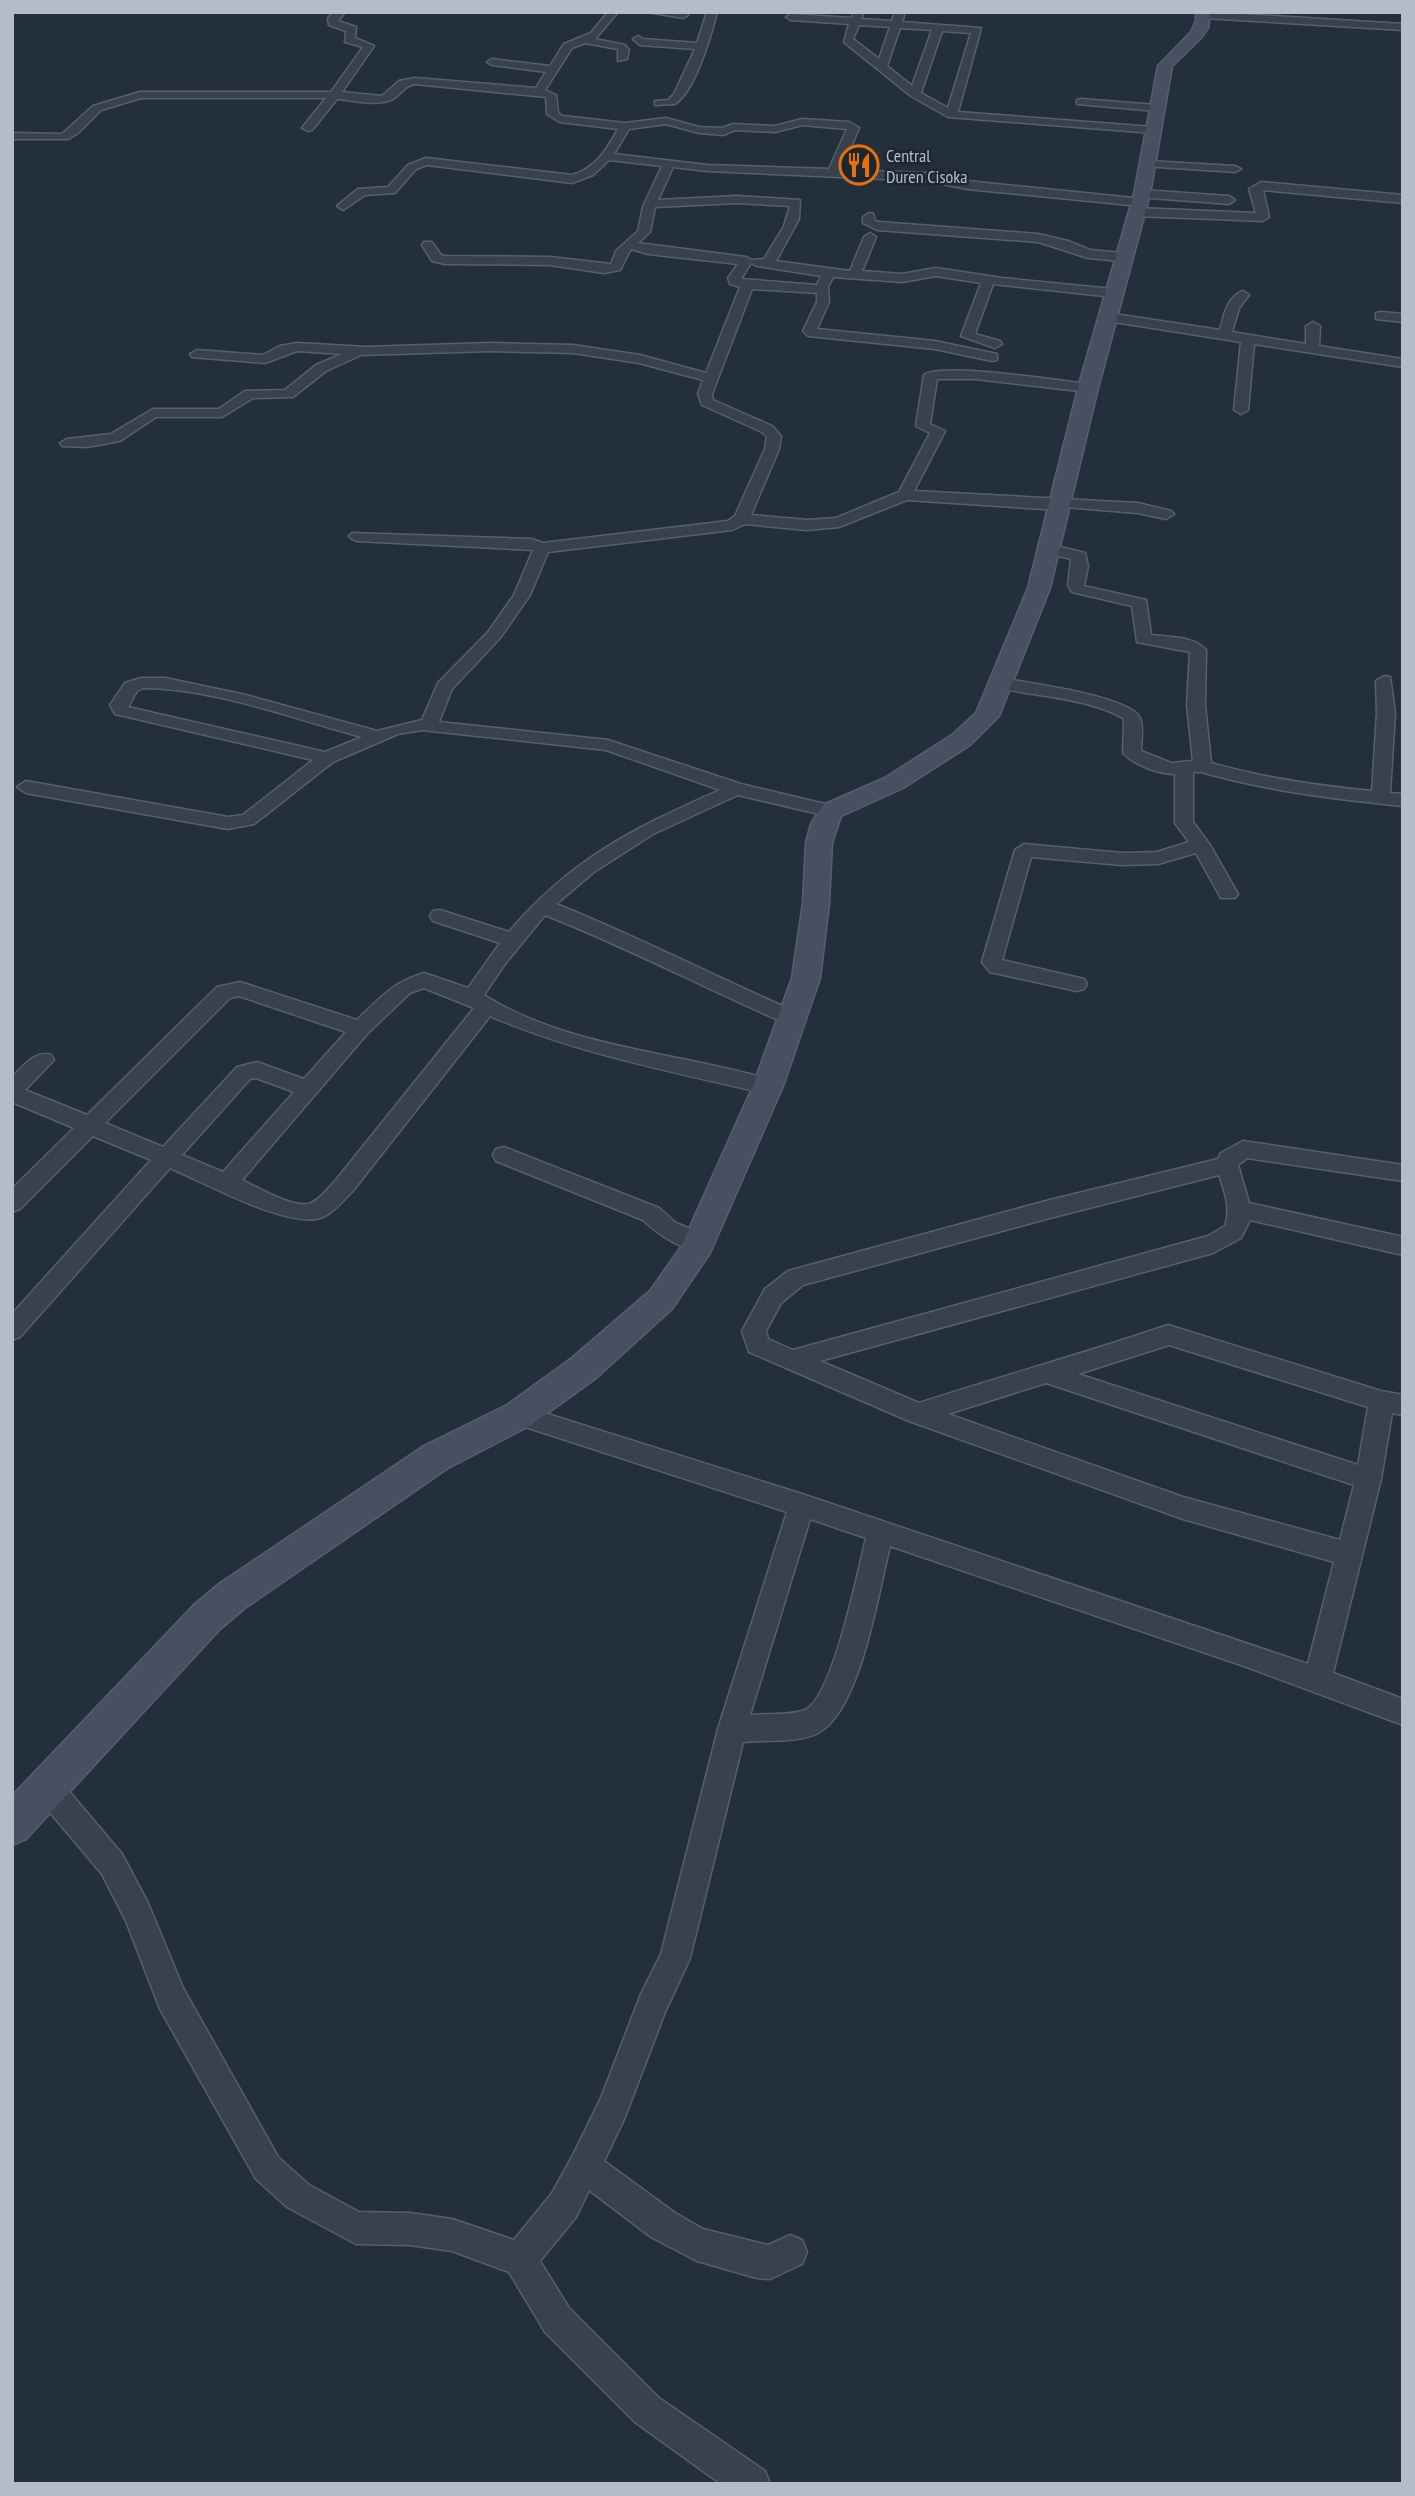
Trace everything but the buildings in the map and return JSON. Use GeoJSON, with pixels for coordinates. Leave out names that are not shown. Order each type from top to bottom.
{"type":"FeatureCollection","features":[{"type":"Feature","properties":{"kind":"street"},"geometry":{"type":"LineString","coordinates":[[308,128],[369,46],[349,40],[352,29],[333,23],[333,18],[340,12]]}},
{"type":"Feature","properties":{"kind":"street"},"geometry":{"type":"LineString","coordinates":[[539,91],[568,46],[595,35],[613,12]]}},
{"type":"Feature","properties":{"kind":"street"},"geometry":{"type":"LineString","coordinates":[[653,12],[683,15]]}},
{"type":"Feature","properties":{"kind":"street"},"geometry":{"type":"LineString","coordinates":[[659,103],[670,103],[678,98],[712,12]]}},
{"type":"Feature","properties":{"kind":"street"},"geometry":{"type":"LineString","coordinates":[[881,68],[900,12]]}},
{"type":"Feature","properties":{"kind":"street"},"geometry":{"type":"LineString","coordinates":[[26,787],[228,823],[248,820],[327,758],[394,730],[429,725],[608,745],[736,789],[831,811],[894,783],[961,740],[987,716],[1039,588],[1122,257],[1140,203],[1165,66],[1170,58],[1199,33],[1205,22],[1204,13],[1342,17],[1403,27]]}},
{"type":"Feature","properties":{"kind":"street"},"geometry":{"type":"LineString","coordinates":[[792,17],[858,17],[896,24],[977,30],[952,115]]}},
{"type":"Feature","properties":{"kind":"street"},"geometry":{"type":"LineString","coordinates":[[858,17],[843,36],[915,94],[952,115],[1155,119]]}},
{"type":"Feature","properties":{"kind":"street"},"geometry":{"type":"LineString","coordinates":[[915,94],[938,27]]}},
{"type":"Feature","properties":{"kind":"street"},"geometry":{"type":"LineString","coordinates":[[638,39],[640,42],[699,46]]}},
{"type":"Feature","properties":{"kind":"street"},"geometry":{"type":"LineString","coordinates":[[587,40],[621,47],[624,50],[622,60]]}},
{"type":"Feature","properties":{"kind":"street"},"geometry":{"type":"LineString","coordinates":[[492,62],[552,70]]}},
{"type":"Feature","properties":{"kind":"street"},"geometry":{"type":"LineString","coordinates":[[12,136],[64,137],[97,108],[140,95],[334,95],[382,99],[389,97],[403,83],[415,81],[539,91],[551,95],[553,114],[560,119],[625,126],[666,121],[711,132],[726,132],[735,127],[784,128],[802,122],[849,125],[853,128],[834,172]]}},
{"type":"Feature","properties":{"kind":"street"},"geometry":{"type":"LineString","coordinates":[[1081,102],[1155,119]]}},
{"type":"Feature","properties":{"kind":"street"},"geometry":{"type":"LineString","coordinates":[[343,206],[362,192],[391,190],[412,167],[426,161],[572,179],[589,174],[625,126]]}},
{"type":"Feature","properties":{"kind":"street"},"geometry":{"type":"LineString","coordinates":[[691,166],[711,132]]}},
{"type":"Feature","properties":{"kind":"street"},"geometry":{"type":"LineString","coordinates":[[605,156],[691,166],[928,177],[967,186],[1140,203],[1197,216],[1263,217],[1255,189],[1262,186],[1403,200]]}},
{"type":"Feature","properties":{"kind":"street"},"geometry":{"type":"LineString","coordinates":[[428,246],[436,258],[444,260],[550,261],[607,269],[616,267],[620,254],[644,232],[651,203],[669,164]]}},
{"type":"Feature","properties":{"kind":"street"},"geometry":{"type":"LineString","coordinates":[[1148,164],[1235,169]]}},
{"type":"Feature","properties":{"kind":"street"},"geometry":{"type":"LineString","coordinates":[[651,203],[676,206],[698,201],[754,200],[796,203],[788,233],[778,244],[769,263]]}},
{"type":"Feature","properties":{"kind":"street"},"geometry":{"type":"LineString","coordinates":[[1140,203],[1229,200]]}},
{"type":"Feature","properties":{"kind":"street"},"geometry":{"type":"LineString","coordinates":[[1185,229],[1197,216]]}},
{"type":"Feature","properties":{"kind":"street"},"geometry":{"type":"LineString","coordinates":[[869,217],[869,223],[877,226],[1038,238],[1064,244],[1088,254],[1122,257]]}},
{"type":"Feature","properties":{"kind":"street"},"geometry":{"type":"LineString","coordinates":[[644,232],[650,242],[648,250]]}},
{"type":"Feature","properties":{"kind":"street"},"geometry":{"type":"LineString","coordinates":[[854,275],[870,237]]}},
{"type":"Feature","properties":{"kind":"street"},"geometry":{"type":"LineString","coordinates":[[629,244],[648,250],[769,263],[828,273],[902,278],[936,272],[1113,293]]}},
{"type":"Feature","properties":{"kind":"street"},"geometry":{"type":"LineString","coordinates":[[746,261],[734,278],[735,281],[747,285],[823,289]]}},
{"type":"Feature","properties":{"kind":"street"},"geometry":{"type":"LineString","coordinates":[[828,273],[822,302],[810,331],[813,333],[943,347],[992,357]]}},
{"type":"Feature","properties":{"kind":"street"},"geometry":{"type":"LineString","coordinates":[[976,375],[1001,348],[968,336],[988,280]]}},
{"type":"Feature","properties":{"kind":"street"},"geometry":{"type":"LineString","coordinates":[[357,536],[531,544],[542,548],[732,525],[742,519],[772,449],[774,436],[767,429],[707,402],[705,394],[747,285]]}},
{"type":"Feature","properties":{"kind":"street"},"geometry":{"type":"LineString","coordinates":[[1225,335],[1233,307],[1243,295]]}},
{"type":"Feature","properties":{"kind":"street"},"geometry":{"type":"LineString","coordinates":[[1381,316],[1403,318]]}},
{"type":"Feature","properties":{"kind":"street"},"geometry":{"type":"LineString","coordinates":[[1108,317],[1403,363]]}},
{"type":"Feature","properties":{"kind":"street"},"geometry":{"type":"LineString","coordinates":[[1312,349],[1313,326]]}},
{"type":"Feature","properties":{"kind":"street"},"geometry":{"type":"LineString","coordinates":[[1241,410],[1248,339]]}},
{"type":"Feature","properties":{"kind":"street"},"geometry":{"type":"LineString","coordinates":[[197,355],[265,359],[285,349],[297,347],[362,351],[490,347],[573,349],[640,359],[710,378]]}},
{"type":"Feature","properties":{"kind":"street"},"geometry":{"type":"LineString","coordinates":[[905,495],[938,431],[923,426],[931,375],[943,347]]}},
{"type":"Feature","properties":{"kind":"street"},"geometry":{"type":"LineString","coordinates":[[67,443],[115,438],[153,413],[222,413],[250,394],[288,394],[321,368],[362,351]]}},
{"type":"Feature","properties":{"kind":"street"},"geometry":{"type":"LineString","coordinates":[[931,375],[976,375],[1088,387]]}},
{"type":"Feature","properties":{"kind":"street"},"geometry":{"type":"LineString","coordinates":[[742,519],[807,525],[839,522],[905,495],[1138,508],[1166,514]]}},
{"type":"Feature","properties":{"kind":"street"},"geometry":{"type":"LineString","coordinates":[[429,725],[444,687],[494,635],[522,595],[542,548]]}},
{"type":"Feature","properties":{"kind":"street"},"geometry":{"type":"LineString","coordinates":[[1048,549],[1079,556],[1076,584],[1078,589],[1140,603],[1143,639],[1190,645],[1198,650],[1193,768],[1184,823],[1201,845],[1228,894]]}},
{"type":"Feature","properties":{"kind":"street"},"geometry":{"type":"LineString","coordinates":[[1381,797],[1386,713],[1384,681]]}},
{"type":"Feature","properties":{"kind":"street"},"geometry":{"type":"LineString","coordinates":[[327,758],[131,714],[121,710],[119,705],[131,687],[141,683],[164,683],[246,700],[377,736]]}},
{"type":"Feature","properties":{"kind":"street"},"geometry":{"type":"LineString","coordinates":[[1001,683],[1105,705],[1120,711],[1132,720],[1132,753],[1136,757],[1170,769],[1193,768],[1310,791],[1403,800]]}},
{"type":"Feature","properties":{"kind":"street"},"geometry":{"type":"LineString","coordinates":[[44,1060],[12,1091],[290,1211],[306,1214],[318,1210],[344,1186],[479,1001],[498,959],[542,906],[587,868],[646,830],[736,789]]}},
{"type":"Feature","properties":{"kind":"street"},"geometry":{"type":"LineString","coordinates":[[12,1825],[186,1638],[232,1596],[436,1457],[519,1415],[584,1368],[661,1300],[699,1242],[768,1086],[806,978],[816,903],[819,843],[831,811]]}},
{"type":"Feature","properties":{"kind":"street"},"geometry":{"type":"LineString","coordinates":[[1077,985],[997,967],[992,962],[1024,850],[1122,859],[1158,858],[1201,845]]}},
{"type":"Feature","properties":{"kind":"street"},"geometry":{"type":"LineString","coordinates":[[542,906],[608,932],[710,983],[792,1018]]}},
{"type":"Feature","properties":{"kind":"street"},"geometry":{"type":"LineString","coordinates":[[440,916],[514,941]]}},
{"type":"Feature","properties":{"kind":"street"},"geometry":{"type":"LineString","coordinates":[[227,1183],[360,1029],[402,988],[424,981],[479,1001],[535,1027],[600,1048],[768,1086]]}},
{"type":"Feature","properties":{"kind":"street"},"geometry":{"type":"LineString","coordinates":[[12,1203],[224,992],[240,989],[360,1029]]}},
{"type":"Feature","properties":{"kind":"street"},"geometry":{"type":"LineString","coordinates":[[12,1330],[244,1072],[257,1070],[309,1089]]}},
{"type":"Feature","properties":{"kind":"street"},"geometry":{"type":"LineString","coordinates":[[793,1360],[857,1339],[984,1308],[1202,1247],[1232,1233],[1238,1223],[1239,1209],[1227,1165],[1229,1159],[1243,1149],[1403,1173]]}},
{"type":"Feature","properties":{"kind":"street"},"geometry":{"type":"LineString","coordinates":[[504,1155],[651,1214],[668,1229],[699,1242]]}},
{"type":"Feature","properties":{"kind":"street"},"geometry":{"type":"LineString","coordinates":[[1227,1165],[1046,1210],[796,1278],[773,1296],[754,1331],[757,1345],[918,1414],[1183,1508],[1349,1553]]}},
{"type":"Feature","properties":{"kind":"street"},"geometry":{"type":"LineString","coordinates":[[1239,1209],[1403,1246]]}},
{"type":"Feature","properties":{"kind":"street"},"geometry":{"type":"LineString","coordinates":[[918,1414],[1151,1343],[1168,1335],[1392,1403],[1378,1430],[1318,1679]]}},
{"type":"Feature","properties":{"kind":"street"},"geometry":{"type":"LineString","coordinates":[[1046,1373],[1368,1479]]}},
{"type":"Feature","properties":{"kind":"street"},"geometry":{"type":"LineString","coordinates":[[519,1415],[802,1505],[1318,1679],[1403,1712]]}},
{"type":"Feature","properties":{"kind":"street"},"geometry":{"type":"LineString","coordinates":[[520,2259],[564,2205],[614,2106],[652,2005],[675,1958],[732,1729],[802,1505]]}},
{"type":"Feature","properties":{"kind":"street"},"geometry":{"type":"LineString","coordinates":[[732,1729],[808,1724],[822,1714],[842,1682],[881,1532]]}},
{"type":"Feature","properties":{"kind":"street"},"geometry":{"type":"LineString","coordinates":[[47,1787],[112,1864],[138,1913],[171,1998],[267,2168],[298,2196],[356,2228],[410,2229],[452,2235],[520,2259],[557,2320],[647,2410],[752,2484]]}},
{"type":"Feature","properties":{"kind":"street"},"geometry":{"type":"LineString","coordinates":[[584,2166],[663,2225],[697,2244],[757,2262],[770,2262],[790,2252]]}},
{"type":"Feature","properties":{"kind":"place","name":"Central Duren Cisoka"},"geometry":{"type":"Point","coordinates":[859,165]}}]}
